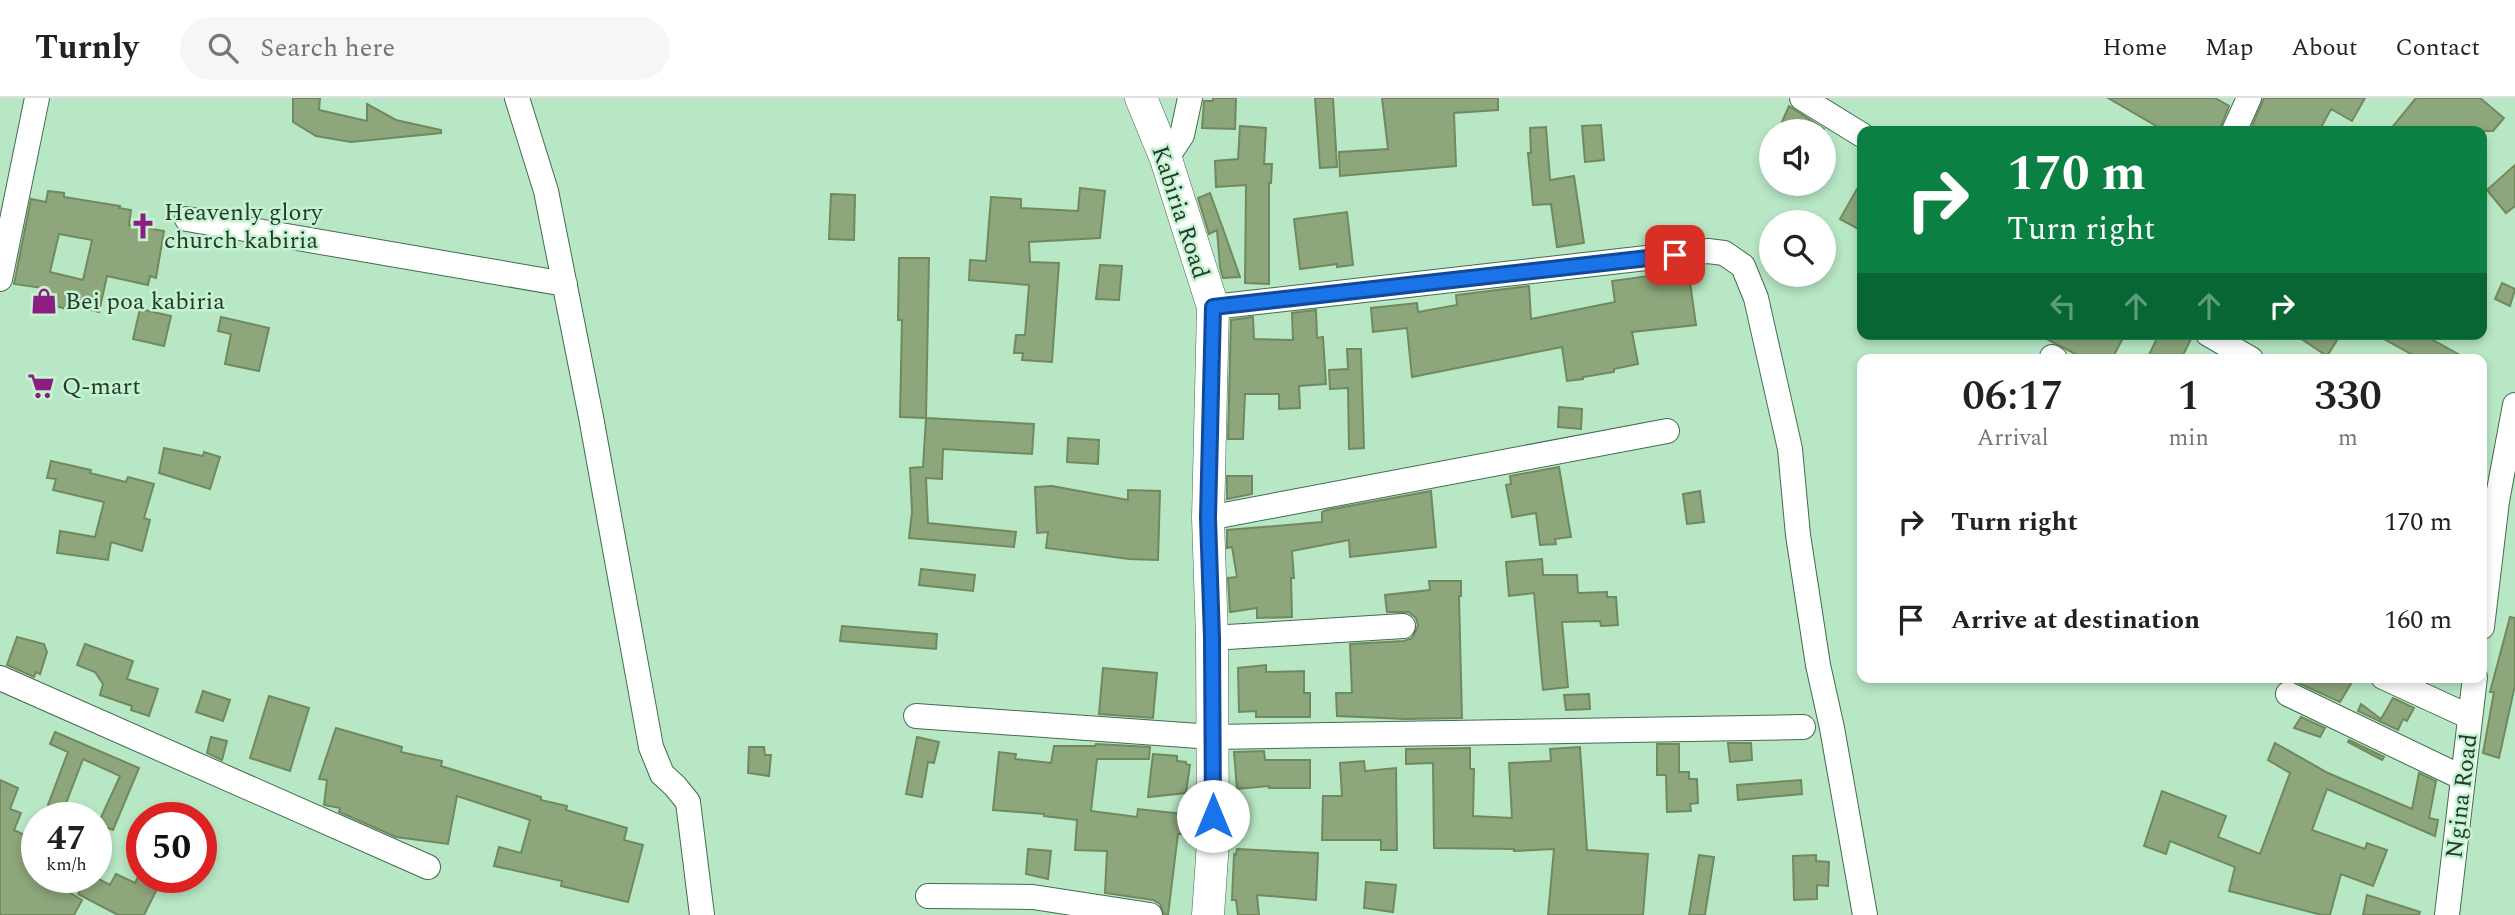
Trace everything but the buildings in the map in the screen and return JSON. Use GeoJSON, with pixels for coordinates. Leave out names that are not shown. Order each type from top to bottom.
{"type":"FeatureCollection","features":[{"type":"Feature","properties":{"kind":"main road","name":"Kabiria Road"},"geometry":{"type":"LineString","coordinates":[[1141,98],[1166,159],[1213,307],[1208,518],[1212,638],[1213,842],[1208,915]]}},
{"type":"Feature","properties":{"kind":"street"},"geometry":{"type":"LineString","coordinates":[[0,279],[37,98]]}},
{"type":"Feature","properties":{"kind":"street"},"geometry":{"type":"LineString","coordinates":[[517,98],[546,191],[591,417],[651,747],[662,774],[688,802],[702,915]]}},
{"type":"Feature","properties":{"kind":"street"},"geometry":{"type":"LineString","coordinates":[[1166,159],[1182,135],[1190,98]]}},
{"type":"Feature","properties":{"kind":"street"},"geometry":{"type":"LineString","coordinates":[[1802,98],[1857,132]]}},
{"type":"Feature","properties":{"kind":"street"},"geometry":{"type":"LineString","coordinates":[[2236,126],[2249,98]]}},
{"type":"Feature","properties":{"kind":"street"},"geometry":{"type":"LineString","coordinates":[[187,219],[565,285]]}},
{"type":"Feature","properties":{"kind":"street"},"geometry":{"type":"LineString","coordinates":[[1213,307],[1708,251],[1724,253],[1743,266],[1756,298],[1790,449],[1798,535],[1818,666],[1832,728],[1865,915]]}},
{"type":"Feature","properties":{"kind":"street"},"geometry":{"type":"LineString","coordinates":[[2218,340],[2242,354]]}},
{"type":"Feature","properties":{"kind":"street"},"geometry":{"type":"LineString","coordinates":[[2487,529],[2489,496],[2515,405]]}},
{"type":"Feature","properties":{"kind":"street"},"geometry":{"type":"LineString","coordinates":[[1208,518],[1667,431]]}},
{"type":"Feature","properties":{"kind":"street"},"geometry":{"type":"LineString","coordinates":[[1212,638],[1403,626]]}},
{"type":"Feature","properties":{"kind":"street"},"geometry":{"type":"LineString","coordinates":[[0,678],[428,867]]}},
{"type":"Feature","properties":{"kind":"street"},"geometry":{"type":"LineString","coordinates":[[2396,683],[2470,717]]}},
{"type":"Feature","properties":{"kind":"street","name":"Ngina Road"},"geometry":{"type":"LineString","coordinates":[[2447,915],[2474,683]]}},
{"type":"Feature","properties":{"kind":"street"},"geometry":{"type":"LineString","coordinates":[[2288,694],[2463,778]]}},
{"type":"Feature","properties":{"kind":"street"},"geometry":{"type":"LineString","coordinates":[[916,716],[1213,737],[1803,727]]}},
{"type":"Feature","properties":{"kind":"street"},"geometry":{"type":"LineString","coordinates":[[928,896],[1033,897],[1150,915]]}},
{"type":"Feature","properties":{"kind":"place","name":"Heavenly glory church kabiria"},"geometry":{"type":"Point","coordinates":[143,226]}},
{"type":"Feature","properties":{"kind":"place","name":"Bei poa kabiria"},"geometry":{"type":"Point","coordinates":[44,301]}},
{"type":"Feature","properties":{"kind":"place","name":"Q-mart"},"geometry":{"type":"Point","coordinates":[41,386]}},
{"type":"Feature","properties":{"kind":"route"},"geometry":{"type":"LineString","coordinates":[[1213,816],[1208,518],[1213,307],[1675,255]]}}]}
